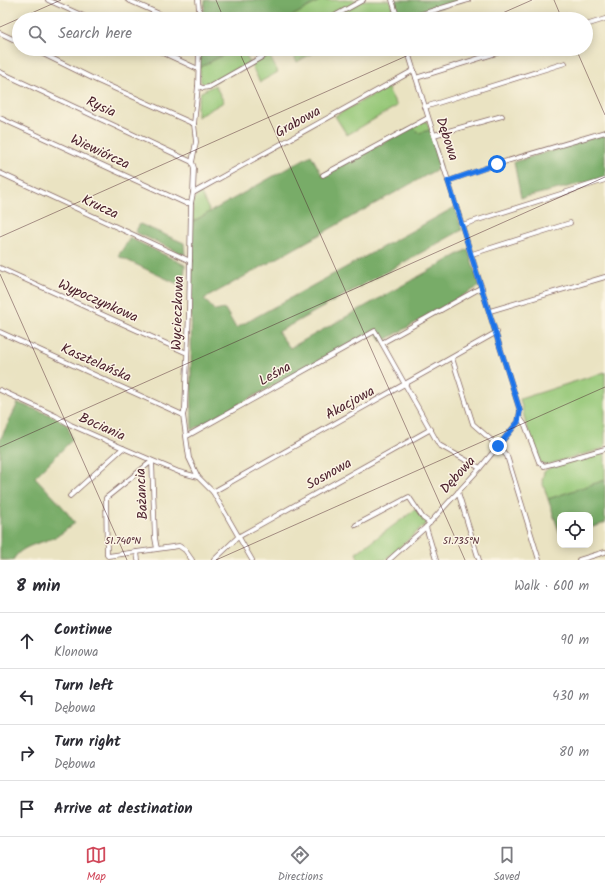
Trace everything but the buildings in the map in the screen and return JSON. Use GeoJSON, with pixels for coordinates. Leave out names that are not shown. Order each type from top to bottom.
{"type":"FeatureCollection","features":[{"type":"Feature","properties":{"kind":"street"},"geometry":{"type":"LineString","coordinates":[[48,0],[75,12]]}},
{"type":"Feature","properties":{"kind":"street"},"geometry":{"type":"LineString","coordinates":[[128,0],[155,12]]}},
{"type":"Feature","properties":{"kind":"street"},"geometry":{"type":"LineString","coordinates":[[198,0],[200,4],[200,12]]}},
{"type":"Feature","properties":{"kind":"street"},"geometry":{"type":"LineString","coordinates":[[342,12],[363,0]]}},
{"type":"Feature","properties":{"kind":"street"},"geometry":{"type":"LineString","coordinates":[[392,0],[396,12]]}},
{"type":"Feature","properties":{"kind":"street"},"geometry":{"type":"LineString","coordinates":[[428,12],[468,0]]}},
{"type":"Feature","properties":{"kind":"street"},"geometry":{"type":"LineString","coordinates":[[593,23],[605,19]]}},
{"type":"Feature","properties":{"kind":"street"},"geometry":{"type":"LineString","coordinates":[[0,33],[12,39]]}},
{"type":"Feature","properties":{"kind":"street"},"geometry":{"type":"LineString","coordinates":[[47,56],[98,81],[194,124]]}},
{"type":"Feature","properties":{"kind":"street"},"geometry":{"type":"LineString","coordinates":[[170,56],[198,69]]}},
{"type":"Feature","properties":{"kind":"street","name":"Wycieczkowa"},"geometry":{"type":"LineString","coordinates":[[199,56],[198,86],[194,124],[196,142],[192,162],[194,168],[194,193],[191,203],[185,408],[183,415],[187,436],[187,450],[198,477],[213,492],[252,560]]}},
{"type":"Feature","properties":{"kind":"street"},"geometry":{"type":"LineString","coordinates":[[198,86],[202,88],[209,87],[264,56]]}},
{"type":"Feature","properties":{"kind":"street","name":"Dębowa"},"geometry":{"type":"LineString","coordinates":[[389,560],[430,523],[480,468],[520,418],[518,401],[497,332],[409,56]]}},
{"type":"Feature","properties":{"kind":"street"},"geometry":{"type":"LineString","coordinates":[[416,78],[487,56]]}},
{"type":"Feature","properties":{"kind":"street"},"geometry":{"type":"LineString","coordinates":[[425,107],[565,63]]}},
{"type":"Feature","properties":{"kind":"street","name":"Grabowa"},"geometry":{"type":"LineString","coordinates":[[194,193],[414,70]]}},
{"type":"Feature","properties":{"kind":"street","name":"Rysia"},"geometry":{"type":"LineString","coordinates":[[0,72],[192,162]]}},
{"type":"Feature","properties":{"kind":"street"},"geometry":{"type":"LineString","coordinates":[[434,135],[502,116]]}},
{"type":"Feature","properties":{"kind":"street","name":"Wiewiórcza"},"geometry":{"type":"LineString","coordinates":[[0,118],[185,204],[191,203]]}},
{"type":"Feature","properties":{"kind":"street"},"geometry":{"type":"LineString","coordinates":[[323,175],[428,118]]}},
{"type":"Feature","properties":{"kind":"street"},"geometry":{"type":"LineString","coordinates":[[448,181],[497,164],[605,132]]}},
{"type":"Feature","properties":{"kind":"street","name":"Krucza"},"geometry":{"type":"LineString","coordinates":[[0,173],[190,260]]}},
{"type":"Feature","properties":{"kind":"street"},"geometry":{"type":"LineString","coordinates":[[462,225],[605,180]]}},
{"type":"Feature","properties":{"kind":"street"},"geometry":{"type":"LineString","coordinates":[[472,254],[570,223]]}},
{"type":"Feature","properties":{"kind":"street","name":"Wypoczynkowa"},"geometry":{"type":"LineString","coordinates":[[0,268],[187,352]]}},
{"type":"Feature","properties":{"kind":"street"},"geometry":{"type":"LineString","coordinates":[[490,311],[605,276]]}},
{"type":"Feature","properties":{"kind":"street"},"geometry":{"type":"LineString","coordinates":[[480,468],[439,445],[382,343],[482,287]]}},
{"type":"Feature","properties":{"kind":"street","name":"Leśna"},"geometry":{"type":"LineString","coordinates":[[187,436],[375,331],[382,343]]}},
{"type":"Feature","properties":{"kind":"street","name":"Kasztelańska"},"geometry":{"type":"LineString","coordinates":[[0,332],[183,415]]}},
{"type":"Feature","properties":{"kind":"street","name":"Akacjowa"},"geometry":{"type":"LineString","coordinates":[[213,492],[497,332]]}},
{"type":"Feature","properties":{"kind":"street"},"geometry":{"type":"LineString","coordinates":[[452,358],[473,424],[498,446],[506,456],[539,560]]}},
{"type":"Feature","properties":{"kind":"street","name":"Bociania"},"geometry":{"type":"LineString","coordinates":[[0,390],[122,448],[179,472],[198,477]]}},
{"type":"Feature","properties":{"kind":"street"},"geometry":{"type":"LineString","coordinates":[[520,418],[525,425],[539,462],[544,466],[605,449]]}},
{"type":"Feature","properties":{"kind":"street","name":"Sosnowa"},"geometry":{"type":"LineString","coordinates":[[238,537],[431,429]]}},
{"type":"Feature","properties":{"kind":"street"},"geometry":{"type":"LineString","coordinates":[[70,496],[122,448]]}},
{"type":"Feature","properties":{"kind":"street","name":"Bażancia"},"geometry":{"type":"LineString","coordinates":[[152,461],[155,538],[157,549]]}},
{"type":"Feature","properties":{"kind":"street","name":"Bażancia"},"geometry":{"type":"LineString","coordinates":[[152,461],[106,498],[107,555],[179,546],[185,550],[192,560]]}},
{"type":"Feature","properties":{"kind":"street"},"geometry":{"type":"LineString","coordinates":[[458,492],[479,560]]}},
{"type":"Feature","properties":{"kind":"street"},"geometry":{"type":"LineString","coordinates":[[356,524],[409,497],[423,518],[430,523]]}},
{"type":"Feature","properties":{"kind":"street"},"geometry":{"type":"LineString","coordinates":[[426,527],[436,560]]}},
{"type":"Feature","properties":{"kind":"street"},"geometry":{"type":"LineString","coordinates":[[214,560],[238,537]]}},
{"type":"Feature","properties":{"kind":"street"},"geometry":{"type":"LineString","coordinates":[[137,552],[138,560]]}},
{"type":"Feature","properties":{"kind":"street"},"geometry":{"type":"LineString","coordinates":[[579,560],[605,552]]}},
{"type":"Feature","properties":{"kind":"green space"},"geometry":{"type":"Polygon","coordinates":[[[205,0],[321,0],[300,12],[204,12],[205,0]]]}},
{"type":"Feature","properties":{"kind":"green space"},"geometry":{"type":"Polygon","coordinates":[[[321,0],[390,0],[393,9],[387,12],[300,12],[321,0]]]}},
{"type":"Feature","properties":{"kind":"green space"},"geometry":{"type":"Polygon","coordinates":[[[394,0],[465,0],[426,12],[397,12],[394,0]]]}},
{"type":"Feature","properties":{"kind":"green space"},"geometry":{"type":"Polygon","coordinates":[[[200,56],[221,56],[199,68],[200,56]]]}},
{"type":"Feature","properties":{"kind":"green space"},"geometry":{"type":"Polygon","coordinates":[[[221,56],[246,56],[250,63],[206,85],[201,82],[199,68],[221,56]]]}},
{"type":"Feature","properties":{"kind":"green space"},"geometry":{"type":"Polygon","coordinates":[[[270,56],[278,72],[260,82],[251,65],[270,56]]]}},
{"type":"Feature","properties":{"kind":"green space"},"geometry":{"type":"Polygon","coordinates":[[[294,56],[307,56],[297,62],[294,56]]]}},
{"type":"Feature","properties":{"kind":"green space"},"geometry":{"type":"Polygon","coordinates":[[[215,85],[224,102],[197,117],[197,105],[201,92],[215,85]]]}},
{"type":"Feature","properties":{"kind":"green space"},"geometry":{"type":"Polygon","coordinates":[[[387,87],[397,106],[347,135],[335,116],[387,87]]]}},
{"type":"Feature","properties":{"kind":"green space"},"geometry":{"type":"Polygon","coordinates":[[[426,120],[430,130],[419,133],[413,127],[426,120]]]}},
{"type":"Feature","properties":{"kind":"green space"},"geometry":{"type":"Polygon","coordinates":[[[413,127],[419,133],[430,130],[441,167],[204,299],[215,311],[225,309],[236,328],[455,207],[462,230],[278,332],[290,348],[468,249],[479,284],[478,287],[382,342],[375,330],[192,430],[192,222],[311,155],[322,175],[413,127]]]}},
{"type":"Feature","properties":{"kind":"green space"},"geometry":{"type":"Polygon","coordinates":[[[605,134],[605,178],[521,198],[514,162],[605,134]]]}},
{"type":"Feature","properties":{"kind":"green space"},"geometry":{"type":"Polygon","coordinates":[[[200,192],[210,212],[192,222],[193,200],[200,192]]]}},
{"type":"Feature","properties":{"kind":"green space"},"geometry":{"type":"Polygon","coordinates":[[[140,224],[184,243],[185,255],[135,232],[140,224]]]}},
{"type":"Feature","properties":{"kind":"green space"},"geometry":{"type":"Polygon","coordinates":[[[130,238],[185,265],[184,287],[118,256],[130,238]]]}},
{"type":"Feature","properties":{"kind":"green space"},"geometry":{"type":"Polygon","coordinates":[[[605,372],[605,448],[546,465],[540,462],[526,424],[520,399],[605,372]]]}},
{"type":"Feature","properties":{"kind":"green space"},"geometry":{"type":"Polygon","coordinates":[[[18,403],[56,417],[68,426],[72,440],[35,477],[62,506],[75,523],[51,539],[27,547],[13,560],[0,560],[0,440],[18,403]]]}},
{"type":"Feature","properties":{"kind":"green space"},"geometry":{"type":"Polygon","coordinates":[[[605,450],[605,480],[548,499],[542,481],[544,472],[549,468],[605,450]]]}},
{"type":"Feature","properties":{"kind":"green space"},"geometry":{"type":"Polygon","coordinates":[[[605,480],[605,523],[593,527],[593,512],[557,512],[557,525],[548,499],[605,480]]]}},
{"type":"Feature","properties":{"kind":"green space"},"geometry":{"type":"Polygon","coordinates":[[[416,509],[427,523],[385,560],[359,560],[356,553],[416,509]]]}},
{"type":"Feature","properties":{"kind":"route"},"geometry":{"type":"LineString","coordinates":[[497,164],[448,181],[497,332],[520,411],[520,418],[518,422],[498,446]]}}]}
